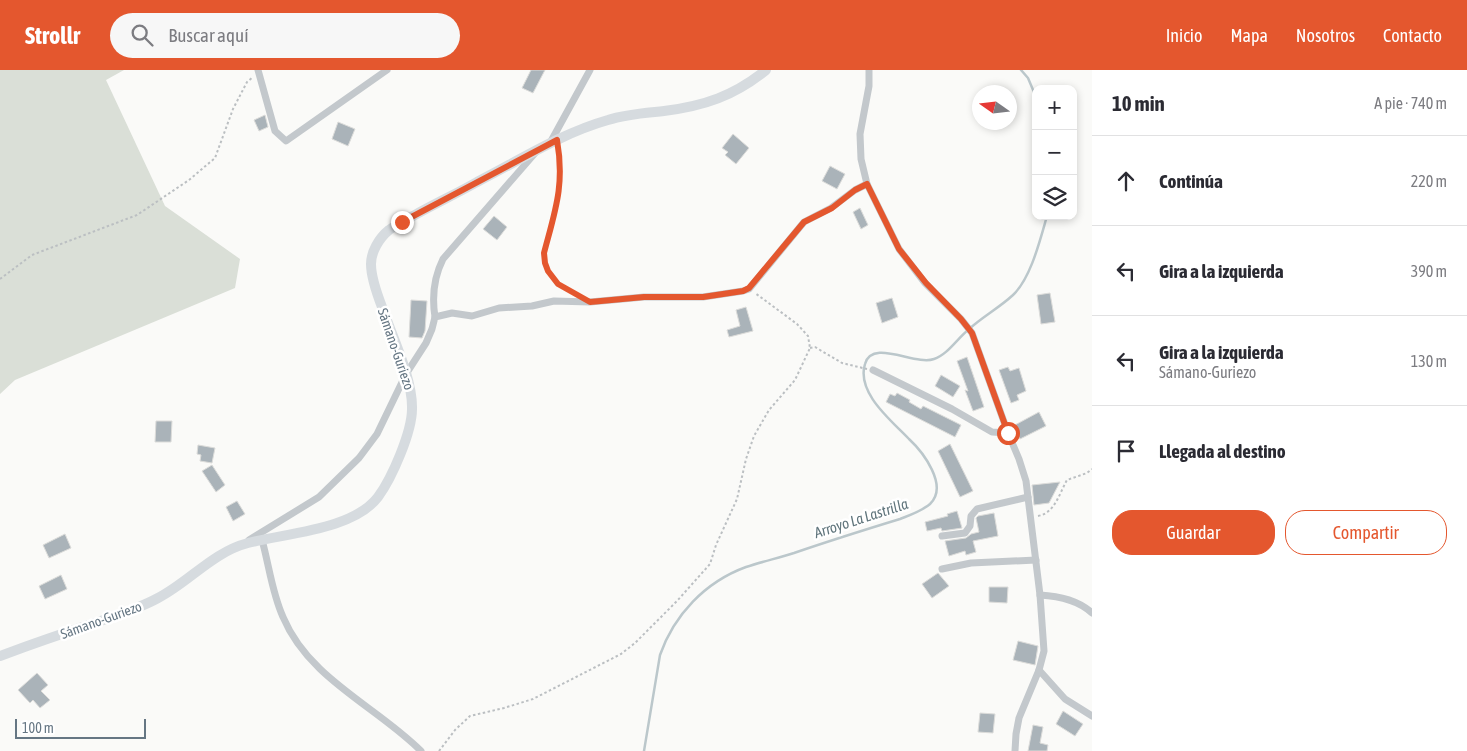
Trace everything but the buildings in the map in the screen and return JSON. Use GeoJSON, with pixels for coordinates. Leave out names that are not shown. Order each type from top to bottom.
{"type":"FeatureCollection","features":[{"type":"Feature","properties":{"kind":"street"},"geometry":{"type":"LineString","coordinates":[[258,71],[275,131],[286,141],[387,70]]}},
{"type":"Feature","properties":{"kind":"street","name":"Sámano-Guriezo"},"geometry":{"type":"LineString","coordinates":[[0,656],[138,608],[161,597],[210,562],[241,545],[322,528],[363,510],[376,499],[392,472],[410,425],[412,411],[412,394],[373,279],[371,262],[380,238],[409,218],[553,141],[612,118],[700,105],[724,97],[766,70]]}},
{"type":"Feature","properties":{"kind":"street"},"geometry":{"type":"LineString","coordinates":[[870,70],[860,134],[860,158],[867,184],[899,249],[926,283],[972,333],[1008,433],[1020,459],[1031,518],[1044,651],[1039,670],[1019,718],[1015,751]]}},
{"type":"Feature","properties":{"kind":"street"},"geometry":{"type":"LineString","coordinates":[[553,141],[586,71]]}},
{"type":"Feature","properties":{"kind":"street"},"geometry":{"type":"LineString","coordinates":[[241,545],[319,497],[359,458],[377,434],[406,374],[426,343],[432,329],[435,318],[434,288],[438,269],[443,259],[531,160],[538,149]]}},
{"type":"Feature","properties":{"kind":"street"},"geometry":{"type":"LineString","coordinates":[[435,318],[452,314],[472,316],[499,308],[532,306],[554,301],[590,302],[644,297],[703,297],[743,291],[749,288],[804,222],[832,208],[855,190],[867,184]]}},
{"type":"Feature","properties":{"kind":"street"},"geometry":{"type":"LineString","coordinates":[[872,370],[952,408],[992,432],[1008,433]]}},
{"type":"Feature","properties":{"kind":"street"},"geometry":{"type":"LineString","coordinates":[[942,536],[966,533],[970,526],[971,516],[977,509],[1028,497]]}},
{"type":"Feature","properties":{"kind":"street"},"geometry":{"type":"LineString","coordinates":[[262,540],[282,617],[300,647],[315,664],[356,700],[391,724],[421,751]]}},
{"type":"Feature","properties":{"kind":"street"},"geometry":{"type":"LineString","coordinates":[[942,569],[971,563],[1036,560]]}},
{"type":"Feature","properties":{"kind":"street"},"geometry":{"type":"LineString","coordinates":[[1040,595],[1082,604],[1092,613]]}},
{"type":"Feature","properties":{"kind":"street"},"geometry":{"type":"LineString","coordinates":[[1039,670],[1065,699],[1092,716]]}},
{"type":"Feature","properties":{"kind":"path"},"geometry":{"type":"LineString","coordinates":[[0,279],[32,255],[137,215],[189,180],[214,158],[233,109],[247,82],[258,71]]}},
{"type":"Feature","properties":{"kind":"path"},"geometry":{"type":"LineString","coordinates":[[553,141],[559,154],[560,187],[544,253],[545,263],[551,277],[558,284],[576,294]]}},
{"type":"Feature","properties":{"kind":"path"},"geometry":{"type":"LineString","coordinates":[[439,751],[455,730],[470,716],[533,699],[621,654],[635,643],[710,564],[716,545],[737,499],[746,459],[754,436],[769,410],[796,380],[810,348],[808,336],[797,324],[749,288]]}},
{"type":"Feature","properties":{"kind":"path"},"geometry":{"type":"LineString","coordinates":[[810,348],[815,347],[842,363],[872,370]]}},
{"type":"Feature","properties":{"kind":"path"},"geometry":{"type":"LineString","coordinates":[[1031,518],[1044,515],[1052,509],[1068,480],[1087,473],[1092,469]]}},
{"type":"Feature","properties":{"kind":"shaded area"},"geometry":{"type":"Polygon","coordinates":[[[0,70],[124,70],[106,80],[165,206],[240,259],[235,288],[15,380],[0,394],[0,70]]]}},
{"type":"Feature","properties":{"kind":"waterway","name":"Arroyo La Lastrilla"},"geometry":{"type":"LineString","coordinates":[[1021,70],[1028,78],[1032,88]]}},
{"type":"Feature","properties":{"kind":"waterway","name":"Arroyo La Lastrilla"},"geometry":{"type":"LineString","coordinates":[[644,751],[660,655],[674,626],[704,591],[717,581],[746,567],[900,519],[920,511],[930,504],[935,497],[937,488],[932,470],[921,452],[885,415],[870,396],[864,375],[865,364],[869,357],[876,353],[895,354],[926,360],[934,359],[943,354],[973,325],[1008,300],[1019,288],[1030,269],[1046,220]]}},
{"type":"Feature","properties":{"kind":"route"},"geometry":{"type":"LineString","coordinates":[[402,222],[557,140],[560,187],[544,253],[545,263],[551,277],[558,284],[590,302],[644,297],[703,297],[743,291],[749,288],[804,222],[832,208],[855,190],[867,184],[899,249],[926,283],[943,299],[972,333],[1008,433]]}}]}
